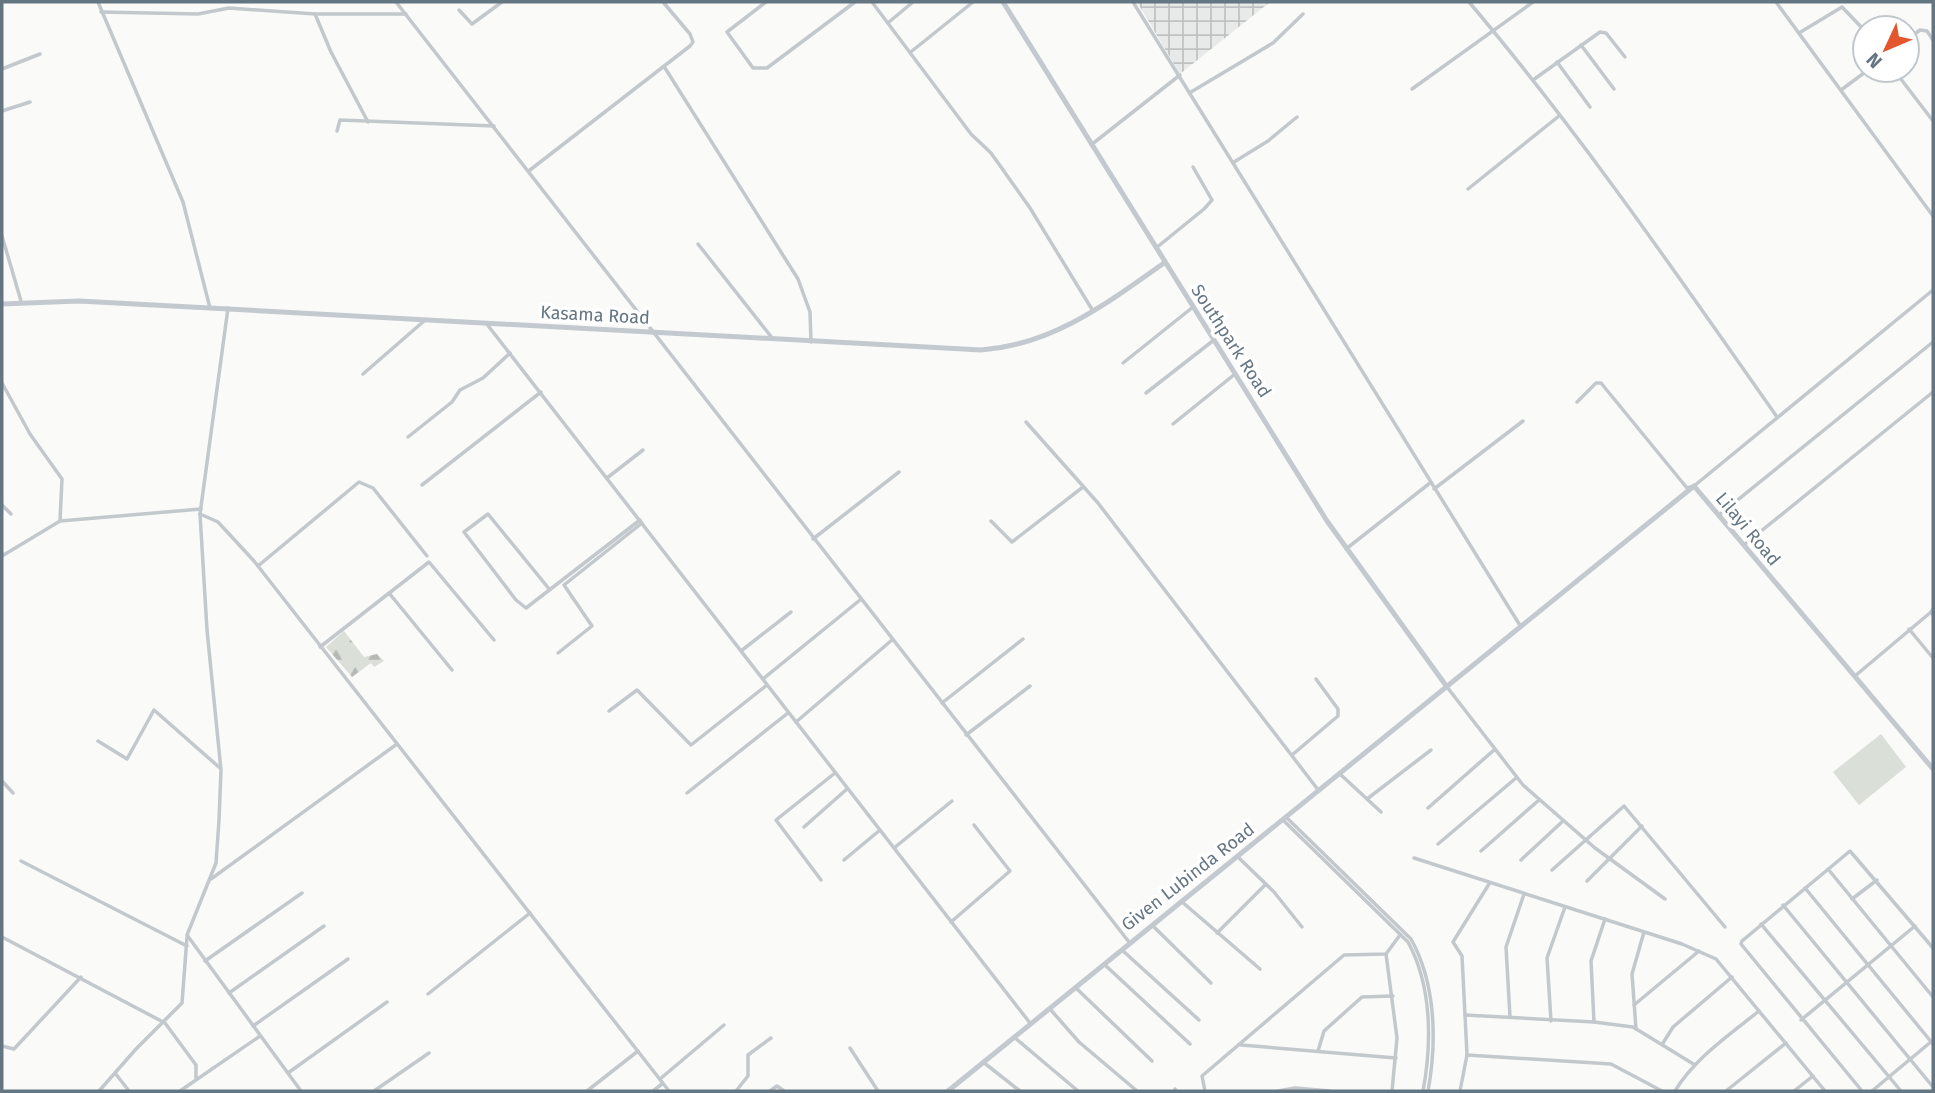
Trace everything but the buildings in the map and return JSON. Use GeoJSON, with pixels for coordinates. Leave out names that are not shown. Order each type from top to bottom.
{"type":"FeatureCollection","features":[{"type":"Feature","properties":{"kind":"street"},"geometry":{"type":"LineString","coordinates":[[98,2],[183,202],[210,308]]}},
{"type":"Feature","properties":{"kind":"street"},"geometry":{"type":"LineString","coordinates":[[396,2],[530,170],[813,540],[1129,942]]}},
{"type":"Feature","properties":{"kind":"street"},"geometry":{"type":"LineString","coordinates":[[459,10],[472,24],[502,2]]}},
{"type":"Feature","properties":{"kind":"street"},"geometry":{"type":"LineString","coordinates":[[530,170],[665,68],[693,42],[690,34],[663,2]]}},
{"type":"Feature","properties":{"kind":"street"},"geometry":{"type":"LineString","coordinates":[[766,2],[726,32],[754,68],[759,70],[767,68],[855,2]]}},
{"type":"Feature","properties":{"kind":"street"},"geometry":{"type":"LineString","coordinates":[[872,2],[1030,208],[1093,311]]}},
{"type":"Feature","properties":{"kind":"street"},"geometry":{"type":"LineString","coordinates":[[889,22],[913,2]]}},
{"type":"Feature","properties":{"kind":"street"},"geometry":{"type":"LineString","coordinates":[[911,52],[972,2]]}},
{"type":"Feature","properties":{"kind":"street","name":"Southpark Road"},"geometry":{"type":"LineString","coordinates":[[1003,2],[1164,263],[1346,549],[1447,687]]}},
{"type":"Feature","properties":{"kind":"street"},"geometry":{"type":"LineString","coordinates":[[1133,2],[1521,627]]}},
{"type":"Feature","properties":{"kind":"street"},"geometry":{"type":"LineString","coordinates":[[1469,2],[1533,80],[1659,248],[1777,417]]}},
{"type":"Feature","properties":{"kind":"street"},"geometry":{"type":"LineString","coordinates":[[1412,89],[1533,2]]}},
{"type":"Feature","properties":{"kind":"street"},"geometry":{"type":"LineString","coordinates":[[1776,2],[1933,216]]}},
{"type":"Feature","properties":{"kind":"street"},"geometry":{"type":"LineString","coordinates":[[1799,33],[1842,7],[1851,17]]}},
{"type":"Feature","properties":{"kind":"street"},"geometry":{"type":"LineString","coordinates":[[102,12],[198,14],[229,8],[315,14],[406,14]]}},
{"type":"Feature","properties":{"kind":"street"},"geometry":{"type":"LineString","coordinates":[[315,14],[331,52],[368,122]]}},
{"type":"Feature","properties":{"kind":"street"},"geometry":{"type":"LineString","coordinates":[[1191,92],[1273,43],[1303,14]]}},
{"type":"Feature","properties":{"kind":"street"},"geometry":{"type":"LineString","coordinates":[[1533,80],[1603,31],[1625,57]]}},
{"type":"Feature","properties":{"kind":"street"},"geometry":{"type":"LineString","coordinates":[[1581,45],[1614,89]]}},
{"type":"Feature","properties":{"kind":"street"},"geometry":{"type":"LineString","coordinates":[[2,69],[40,54]]}},
{"type":"Feature","properties":{"kind":"street"},"geometry":{"type":"LineString","coordinates":[[1558,62],[1590,107]]}},
{"type":"Feature","properties":{"kind":"street"},"geometry":{"type":"LineString","coordinates":[[665,68],[798,279],[810,312],[811,342]]}},
{"type":"Feature","properties":{"kind":"street"},"geometry":{"type":"LineString","coordinates":[[1091,145],[1180,75]]}},
{"type":"Feature","properties":{"kind":"street"},"geometry":{"type":"LineString","coordinates":[[1841,90],[1851,83]]}},
{"type":"Feature","properties":{"kind":"street"},"geometry":{"type":"LineString","coordinates":[[1905,84],[1933,121]]}},
{"type":"Feature","properties":{"kind":"street"},"geometry":{"type":"LineString","coordinates":[[2,111],[30,102]]}},
{"type":"Feature","properties":{"kind":"street"},"geometry":{"type":"LineString","coordinates":[[1468,190],[1559,116]]}},
{"type":"Feature","properties":{"kind":"street"},"geometry":{"type":"LineString","coordinates":[[1234,162],[1268,141],[1297,117]]}},
{"type":"Feature","properties":{"kind":"street"},"geometry":{"type":"LineString","coordinates":[[337,131],[340,120],[494,126]]}},
{"type":"Feature","properties":{"kind":"street"},"geometry":{"type":"LineString","coordinates":[[1156,248],[1212,200],[1193,167]]}},
{"type":"Feature","properties":{"kind":"street"},"geometry":{"type":"LineString","coordinates":[[2,236],[21,301]]}},
{"type":"Feature","properties":{"kind":"street"},"geometry":{"type":"LineString","coordinates":[[698,244],[773,339]]}},
{"type":"Feature","properties":{"kind":"street","name":"Kasama Road"},"geometry":{"type":"LineString","coordinates":[[2,304],[21,301],[228,308],[981,351],[1009,348],[1056,332],[1093,311],[1164,263]]}},
{"type":"Feature","properties":{"kind":"street"},"geometry":{"type":"LineString","coordinates":[[1577,402],[1596,383],[1601,383],[1687,488],[1694,486],[1933,290]]}},
{"type":"Feature","properties":{"kind":"street"},"geometry":{"type":"LineString","coordinates":[[1122,363],[1192,307]]}},
{"type":"Feature","properties":{"kind":"street"},"geometry":{"type":"LineString","coordinates":[[99,1091],[182,1003],[187,935],[216,863],[221,770],[207,630],[201,511],[228,308]]}},
{"type":"Feature","properties":{"kind":"street"},"geometry":{"type":"LineString","coordinates":[[363,374],[426,320]]}},
{"type":"Feature","properties":{"kind":"street"},"geometry":{"type":"LineString","coordinates":[[486,323],[1030,1023]]}},
{"type":"Feature","properties":{"kind":"street"},"geometry":{"type":"LineString","coordinates":[[1146,393],[1214,340]]}},
{"type":"Feature","properties":{"kind":"street"},"geometry":{"type":"LineString","coordinates":[[1718,515],[1933,342]]}},
{"type":"Feature","properties":{"kind":"street"},"geometry":{"type":"LineString","coordinates":[[408,437],[452,402],[460,390],[483,378],[510,353]]}},
{"type":"Feature","properties":{"kind":"street"},"geometry":{"type":"LineString","coordinates":[[1173,424],[1235,373]]}},
{"type":"Feature","properties":{"kind":"street"},"geometry":{"type":"LineString","coordinates":[[2,383],[30,434],[62,479],[60,521]]}},
{"type":"Feature","properties":{"kind":"street"},"geometry":{"type":"LineString","coordinates":[[422,485],[541,392]]}},
{"type":"Feature","properties":{"kind":"street"},"geometry":{"type":"LineString","coordinates":[[1744,545],[1933,392]]}},
{"type":"Feature","properties":{"kind":"street"},"geometry":{"type":"LineString","coordinates":[[1434,489],[1523,421]]}},
{"type":"Feature","properties":{"kind":"street"},"geometry":{"type":"LineString","coordinates":[[1026,422],[1083,486],[1319,790]]}},
{"type":"Feature","properties":{"kind":"street"},"geometry":{"type":"LineString","coordinates":[[607,478],[643,450]]}},
{"type":"Feature","properties":{"kind":"street"},"geometry":{"type":"LineString","coordinates":[[813,540],[899,472]]}},
{"type":"Feature","properties":{"kind":"street"},"geometry":{"type":"LineString","coordinates":[[258,566],[359,482],[366,482],[373,488],[427,556]]}},
{"type":"Feature","properties":{"kind":"street"},"geometry":{"type":"LineString","coordinates":[[1346,549],[1430,483]]}},
{"type":"Feature","properties":{"kind":"street"},"geometry":{"type":"LineString","coordinates":[[991,521],[1008,541],[1015,541],[1083,486]]}},
{"type":"Feature","properties":{"kind":"street","name":"Lilayi Road"},"geometry":{"type":"LineString","coordinates":[[1447,687],[1694,486],[1933,769]]}},
{"type":"Feature","properties":{"kind":"street"},"geometry":{"type":"LineString","coordinates":[[2,505],[11,514]]}},
{"type":"Feature","properties":{"kind":"street"},"geometry":{"type":"LineString","coordinates":[[2,556],[60,521],[201,511],[218,522],[258,566],[669,1091]]}},
{"type":"Feature","properties":{"kind":"street"},"geometry":{"type":"LineString","coordinates":[[550,590],[488,514],[464,532],[521,606],[529,608],[641,522]]}},
{"type":"Feature","properties":{"kind":"street"},"geometry":{"type":"LineString","coordinates":[[558,653],[592,626],[564,590],[564,585],[641,522]]}},
{"type":"Feature","properties":{"kind":"street"},"geometry":{"type":"LineString","coordinates":[[320,647],[432,562],[494,640]]}},
{"type":"Feature","properties":{"kind":"street"},"geometry":{"type":"LineString","coordinates":[[389,593],[453,670]]}},
{"type":"Feature","properties":{"kind":"street"},"geometry":{"type":"LineString","coordinates":[[763,679],[860,600]]}},
{"type":"Feature","properties":{"kind":"street"},"geometry":{"type":"LineString","coordinates":[[741,651],[791,612]]}},
{"type":"Feature","properties":{"kind":"street"},"geometry":{"type":"LineString","coordinates":[[1853,677],[1932,612]]}},
{"type":"Feature","properties":{"kind":"street"},"geometry":{"type":"LineString","coordinates":[[1909,629],[1933,658]]}},
{"type":"Feature","properties":{"kind":"street"},"geometry":{"type":"LineString","coordinates":[[942,704],[1023,639]]}},
{"type":"Feature","properties":{"kind":"street"},"geometry":{"type":"LineString","coordinates":[[796,722],[892,640]]}},
{"type":"Feature","properties":{"kind":"street"},"geometry":{"type":"LineString","coordinates":[[1292,755],[1338,716],[1338,709],[1316,679]]}},
{"type":"Feature","properties":{"kind":"street"},"geometry":{"type":"LineString","coordinates":[[609,711],[637,690],[691,745],[767,685]]}},
{"type":"Feature","properties":{"kind":"street"},"geometry":{"type":"LineString","coordinates":[[966,735],[1030,686]]}},
{"type":"Feature","properties":{"kind":"street"},"geometry":{"type":"LineString","coordinates":[[1447,687],[1494,750],[1539,800],[1608,858],[1665,899]]}},
{"type":"Feature","properties":{"kind":"street","name":"Given Lubinda Road"},"geometry":{"type":"LineString","coordinates":[[952,1090],[1103,963],[1447,687]]}},
{"type":"Feature","properties":{"kind":"street"},"geometry":{"type":"LineString","coordinates":[[98,741],[127,759],[154,710],[221,770]]}},
{"type":"Feature","properties":{"kind":"street"},"geometry":{"type":"LineString","coordinates":[[687,793],[788,713]]}},
{"type":"Feature","properties":{"kind":"street"},"geometry":{"type":"LineString","coordinates":[[209,880],[397,743]]}},
{"type":"Feature","properties":{"kind":"street"},"geometry":{"type":"LineString","coordinates":[[1367,799],[1431,750]]}},
{"type":"Feature","properties":{"kind":"street"},"geometry":{"type":"LineString","coordinates":[[1429,808],[1494,750]]}},
{"type":"Feature","properties":{"kind":"street"},"geometry":{"type":"LineString","coordinates":[[821,880],[776,820],[835,773]]}},
{"type":"Feature","properties":{"kind":"street"},"geometry":{"type":"LineString","coordinates":[[1340,774],[1381,812]]}},
{"type":"Feature","properties":{"kind":"street"},"geometry":{"type":"LineString","coordinates":[[1438,844],[1517,778]]}},
{"type":"Feature","properties":{"kind":"street"},"geometry":{"type":"LineString","coordinates":[[2,781],[13,793]]}},
{"type":"Feature","properties":{"kind":"street"},"geometry":{"type":"LineString","coordinates":[[804,827],[848,789]]}},
{"type":"Feature","properties":{"kind":"street"},"geometry":{"type":"LineString","coordinates":[[1481,851],[1539,800]]}},
{"type":"Feature","properties":{"kind":"street"},"geometry":{"type":"LineString","coordinates":[[894,848],[952,801]]}},
{"type":"Feature","properties":{"kind":"street"},"geometry":{"type":"LineString","coordinates":[[1552,870],[1622,805],[1725,927]]}},
{"type":"Feature","properties":{"kind":"street"},"geometry":{"type":"LineString","coordinates":[[1284,818],[1402,933],[1417,959],[1428,1016],[1425,1091]]}},
{"type":"Feature","properties":{"kind":"street"},"geometry":{"type":"LineString","coordinates":[[1521,860],[1563,820]]}},
{"type":"Feature","properties":{"kind":"street"},"geometry":{"type":"LineString","coordinates":[[951,922],[1010,872],[974,825]]}},
{"type":"Feature","properties":{"kind":"street"},"geometry":{"type":"LineString","coordinates":[[1587,881],[1642,826]]}},
{"type":"Feature","properties":{"kind":"street"},"geometry":{"type":"LineString","coordinates":[[844,860],[880,830]]}},
{"type":"Feature","properties":{"kind":"street"},"geometry":{"type":"LineString","coordinates":[[1861,1091],[1741,944],[1783,905],[1850,851],[1933,948]]}},
{"type":"Feature","properties":{"kind":"street"},"geometry":{"type":"LineString","coordinates":[[1237,856],[1302,927]]}},
{"type":"Feature","properties":{"kind":"street"},"geometry":{"type":"LineString","coordinates":[[1414,858],[1644,932],[1716,959],[1825,1091]]}},
{"type":"Feature","properties":{"kind":"street"},"geometry":{"type":"LineString","coordinates":[[21,861],[187,946]]}},
{"type":"Feature","properties":{"kind":"street"},"geometry":{"type":"LineString","coordinates":[[216,863],[225,868]]}},
{"type":"Feature","properties":{"kind":"street"},"geometry":{"type":"LineString","coordinates":[[1827,868],[1933,997]]}},
{"type":"Feature","properties":{"kind":"street"},"geometry":{"type":"LineString","coordinates":[[1852,899],[1877,880]]}},
{"type":"Feature","properties":{"kind":"street"},"geometry":{"type":"LineString","coordinates":[[1460,1091],[1467,1055],[1462,956],[1453,942],[1489,884]]}},
{"type":"Feature","properties":{"kind":"street"},"geometry":{"type":"LineString","coordinates":[[1217,933],[1265,885]]}},
{"type":"Feature","properties":{"kind":"street"},"geometry":{"type":"LineString","coordinates":[[1805,888],[1933,1042],[1872,1091]]}},
{"type":"Feature","properties":{"kind":"street"},"geometry":{"type":"LineString","coordinates":[[205,961],[302,893]]}},
{"type":"Feature","properties":{"kind":"street"},"geometry":{"type":"LineString","coordinates":[[1510,1017],[1506,947],[1524,894]]}},
{"type":"Feature","properties":{"kind":"street"},"geometry":{"type":"LineString","coordinates":[[1181,901],[1260,969]]}},
{"type":"Feature","properties":{"kind":"street"},"geometry":{"type":"LineString","coordinates":[[1783,905],[1933,1087]]}},
{"type":"Feature","properties":{"kind":"street"},"geometry":{"type":"LineString","coordinates":[[1551,1021],[1547,963],[1565,906]]}},
{"type":"Feature","properties":{"kind":"street"},"geometry":{"type":"LineString","coordinates":[[428,994],[530,913]]}},
{"type":"Feature","properties":{"kind":"street"},"geometry":{"type":"LineString","coordinates":[[1594,1022],[1591,961],[1605,919]]}},
{"type":"Feature","properties":{"kind":"street"},"geometry":{"type":"LineString","coordinates":[[1762,924],[1901,1091]]}},
{"type":"Feature","properties":{"kind":"street"},"geometry":{"type":"LineString","coordinates":[[1151,925],[1211,983]]}},
{"type":"Feature","properties":{"kind":"street"},"geometry":{"type":"LineString","coordinates":[[229,993],[324,926]]}},
{"type":"Feature","properties":{"kind":"street"},"geometry":{"type":"LineString","coordinates":[[1801,1020],[1915,926]]}},
{"type":"Feature","properties":{"kind":"street"},"geometry":{"type":"LineString","coordinates":[[1636,1029],[1632,974],[1644,932]]}},
{"type":"Feature","properties":{"kind":"street"},"geometry":{"type":"LineString","coordinates":[[1392,1091],[1396,1058],[1394,996],[1386,954],[1402,933]]}},
{"type":"Feature","properties":{"kind":"street"},"geometry":{"type":"LineString","coordinates":[[187,935],[300,1090],[294,1091]]}},
{"type":"Feature","properties":{"kind":"street"},"geometry":{"type":"LineString","coordinates":[[2,937],[165,1023],[198,1070],[209,1072]]}},
{"type":"Feature","properties":{"kind":"street"},"geometry":{"type":"LineString","coordinates":[[1121,949],[1199,1020]]}},
{"type":"Feature","properties":{"kind":"street"},"geometry":{"type":"LineString","coordinates":[[1634,1005],[1699,951]]}},
{"type":"Feature","properties":{"kind":"street"},"geometry":{"type":"LineString","coordinates":[[1205,1091],[1202,1076],[1344,956],[1386,954]]}},
{"type":"Feature","properties":{"kind":"street"},"geometry":{"type":"LineString","coordinates":[[253,1026],[348,959]]}},
{"type":"Feature","properties":{"kind":"street"},"geometry":{"type":"LineString","coordinates":[[1103,963],[1190,1044]]}},
{"type":"Feature","properties":{"kind":"street"},"geometry":{"type":"LineString","coordinates":[[2,1046],[14,1049],[81,977]]}},
{"type":"Feature","properties":{"kind":"street"},"geometry":{"type":"LineString","coordinates":[[1662,1043],[1673,1027],[1732,977]]}},
{"type":"Feature","properties":{"kind":"street"},"geometry":{"type":"LineString","coordinates":[[1074,987],[1152,1061]]}},
{"type":"Feature","properties":{"kind":"street"},"geometry":{"type":"LineString","coordinates":[[1318,1051],[1324,1031],[1362,997],[1394,996]]}},
{"type":"Feature","properties":{"kind":"street"},"geometry":{"type":"LineString","coordinates":[[288,1073],[387,1002]]}},
{"type":"Feature","properties":{"kind":"street"},"geometry":{"type":"LineString","coordinates":[[1048,1008],[1079,1042],[1137,1091]]}},
{"type":"Feature","properties":{"kind":"street"},"geometry":{"type":"LineString","coordinates":[[1675,1091],[1695,1065],[1759,1010]]}},
{"type":"Feature","properties":{"kind":"street"},"geometry":{"type":"LineString","coordinates":[[1465,1016],[1594,1022],[1636,1029],[1695,1065]]}},
{"type":"Feature","properties":{"kind":"street"},"geometry":{"type":"LineString","coordinates":[[653,1091],[724,1025]]}},
{"type":"Feature","properties":{"kind":"street"},"geometry":{"type":"LineString","coordinates":[[180,1091],[260,1036]]}},
{"type":"Feature","properties":{"kind":"street"},"geometry":{"type":"LineString","coordinates":[[1014,1037],[1078,1091]]}},
{"type":"Feature","properties":{"kind":"street"},"geometry":{"type":"LineString","coordinates":[[736,1091],[748,1076],[748,1055],[771,1038]]}},
{"type":"Feature","properties":{"kind":"street"},"geometry":{"type":"LineString","coordinates":[[1726,1091],[1786,1043]]}},
{"type":"Feature","properties":{"kind":"street"},"geometry":{"type":"LineString","coordinates":[[1239,1045],[1396,1058]]}},
{"type":"Feature","properties":{"kind":"street"},"geometry":{"type":"LineString","coordinates":[[850,1048],[878,1091]]}},
{"type":"Feature","properties":{"kind":"street"},"geometry":{"type":"LineString","coordinates":[[587,1091],[638,1051]]}},
{"type":"Feature","properties":{"kind":"street"},"geometry":{"type":"LineString","coordinates":[[374,1091],[429,1053]]}},
{"type":"Feature","properties":{"kind":"street"},"geometry":{"type":"LineString","coordinates":[[1467,1055],[1611,1064],[1662,1091]]}},
{"type":"Feature","properties":{"kind":"street"},"geometry":{"type":"LineString","coordinates":[[983,1062],[1020,1091]]}},
{"type":"Feature","properties":{"kind":"street"},"geometry":{"type":"LineString","coordinates":[[196,1079],[198,1070]]}},
{"type":"Feature","properties":{"kind":"street"},"geometry":{"type":"LineString","coordinates":[[115,1073],[128,1091]]}},
{"type":"Feature","properties":{"kind":"street"},"geometry":{"type":"LineString","coordinates":[[1794,1091],[1813,1076]]}},
{"type":"Feature","properties":{"kind":"street"},"geometry":{"type":"LineString","coordinates":[[770,1091],[778,1087],[784,1091]]}},
{"type":"Feature","properties":{"kind":"street"},"geometry":{"type":"LineString","coordinates":[[1278,1091],[1295,1088],[1330,1091]]}},
{"type":"Feature","properties":{"kind":"shaded area"},"geometry":{"type":"Polygon","coordinates":[[[1137,2],[1270,2],[1180,74],[1137,2]]]}},
{"type":"Feature","properties":{"kind":"green space"},"geometry":{"type":"Polygon","coordinates":[[[344,631],[364,657],[377,654],[384,661],[374,667],[371,663],[352,677],[326,647],[344,631]]]}},
{"type":"Feature","properties":{"kind":"green space"},"geometry":{"type":"Polygon","coordinates":[[[1881,734],[1906,767],[1859,805],[1833,772],[1881,734]]]}}]}
